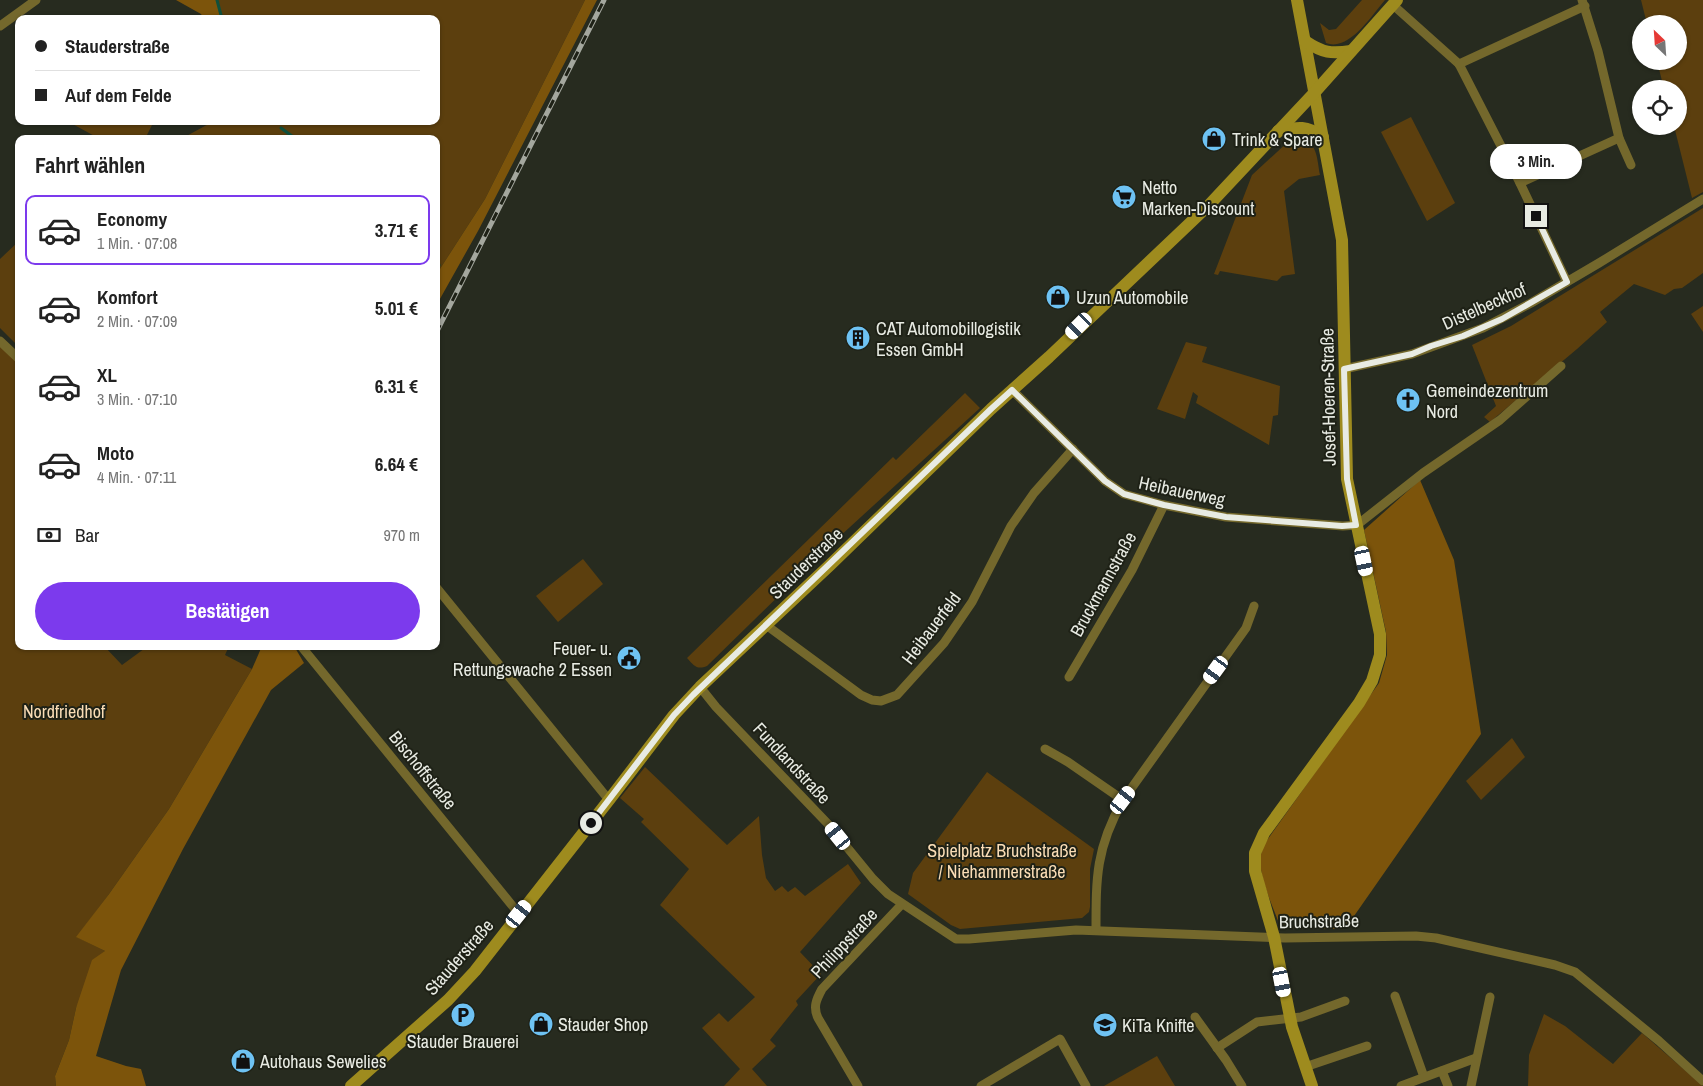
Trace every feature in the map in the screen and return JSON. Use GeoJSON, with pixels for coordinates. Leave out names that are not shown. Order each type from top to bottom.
{"type":"FeatureCollection","features":[{"type":"Feature","properties":{"kind":"main road","name":"Josef-Hoeren-Straße"},"geometry":{"type":"LineString","coordinates":[[1297,0],[1342,240],[1347,479],[1380,634],[1380,655],[1372,681],[1359,703],[1264,833],[1255,853],[1255,871],[1274,938],[1290,1018],[1312,1086]]}},
{"type":"Feature","properties":{"kind":"main road","name":"Stauderstraße"},"geometry":{"type":"LineString","coordinates":[[351,1086],[448,1000],[475,971],[610,800],[674,715],[700,687],[991,409],[1196,217],[1278,132],[1395,2]]}},
{"type":"Feature","properties":{"kind":"main road"},"geometry":{"type":"LineString","coordinates":[[1305,41],[1318,50],[1334,54],[1351,51]]}},
{"type":"Feature","properties":{"kind":"main road"},"geometry":{"type":"LineString","coordinates":[[1278,132],[1298,127],[1312,130],[1323,137]]}},
{"type":"Feature","properties":{"kind":"street"},"geometry":{"type":"LineString","coordinates":[[15,15],[36,0]]}},
{"type":"Feature","properties":{"kind":"street"},"geometry":{"type":"LineString","coordinates":[[1395,2],[1459,64],[1520,183],[1567,282]]}},
{"type":"Feature","properties":{"kind":"street"},"geometry":{"type":"LineString","coordinates":[[1459,64],[1583,3],[1598,51],[1619,138],[1631,165]]}},
{"type":"Feature","properties":{"kind":"street"},"geometry":{"type":"LineString","coordinates":[[0,26],[15,15]]}},
{"type":"Feature","properties":{"kind":"street"},"geometry":{"type":"LineString","coordinates":[[1520,183],[1619,138]]}},
{"type":"Feature","properties":{"kind":"street","name":"Distelbeckhof"},"geometry":{"type":"LineString","coordinates":[[1344,369],[1412,354],[1463,336],[1502,319],[1567,282],[1703,199]]}},
{"type":"Feature","properties":{"kind":"street"},"geometry":{"type":"LineString","coordinates":[[0,341],[15,355]]}},
{"type":"Feature","properties":{"kind":"street"},"geometry":{"type":"LineString","coordinates":[[1356,525],[1423,473],[1500,420],[1561,366]]}},
{"type":"Feature","properties":{"kind":"street","name":"Heibauerweg"},"geometry":{"type":"LineString","coordinates":[[1012,390],[1105,481],[1115,489],[1133,497],[1226,517],[1342,526],[1356,525]]}},
{"type":"Feature","properties":{"kind":"street","name":"Heibauerfeld"},"geometry":{"type":"LineString","coordinates":[[766,626],[861,695],[872,700],[881,701],[897,695],[944,643],[972,602],[1011,526],[1034,493],[1073,449]]}},
{"type":"Feature","properties":{"kind":"street","name":"Bruckmannstraße"},"geometry":{"type":"LineString","coordinates":[[1068,677],[1132,570],[1164,505]]}},
{"type":"Feature","properties":{"kind":"street"},"geometry":{"type":"LineString","coordinates":[[440,592],[610,800]]}},
{"type":"Feature","properties":{"kind":"street"},"geometry":{"type":"LineString","coordinates":[[1096,930],[1096,878],[1100,853],[1111,821],[1123,800],[1246,628],[1254,606]]}},
{"type":"Feature","properties":{"kind":"street","name":"Bischoffstraße"},"geometry":{"type":"LineString","coordinates":[[304,650],[519,914]]}},
{"type":"Feature","properties":{"kind":"street","name":"Fundlandstraße"},"geometry":{"type":"LineString","coordinates":[[700,687],[716,707],[828,824],[873,879],[888,894],[902,904]]}},
{"type":"Feature","properties":{"kind":"street"},"geometry":{"type":"LineString","coordinates":[[1045,749],[1068,762],[1123,800]]}},
{"type":"Feature","properties":{"kind":"street","name":"Bruchstraße"},"geometry":{"type":"LineString","coordinates":[[902,904],[956,939],[1057,931],[1096,930],[1274,938],[1416,936],[1436,938],[1556,965],[1574,972],[1659,1041],[1703,1081]]}},
{"type":"Feature","properties":{"kind":"street","name":"Philippstraße"},"geometry":{"type":"LineString","coordinates":[[858,1086],[818,1018],[815,1004],[822,990],[902,904]]}},
{"type":"Feature","properties":{"kind":"street"},"geometry":{"type":"LineString","coordinates":[[1395,996],[1424,1077]]}},
{"type":"Feature","properties":{"kind":"street"},"geometry":{"type":"LineString","coordinates":[[1471,1086],[1490,997]]}},
{"type":"Feature","properties":{"kind":"street"},"geometry":{"type":"LineString","coordinates":[[1218,1048],[1257,1022],[1301,1017],[1345,1000]]}},
{"type":"Feature","properties":{"kind":"street"},"geometry":{"type":"LineString","coordinates":[[1195,1017],[1218,1048],[1242,1086]]}},
{"type":"Feature","properties":{"kind":"street"},"geometry":{"type":"LineString","coordinates":[[981,1086],[1060,1040],[1086,1086]]}},
{"type":"Feature","properties":{"kind":"street"},"geometry":{"type":"LineString","coordinates":[[1305,1067],[1367,1046]]}},
{"type":"Feature","properties":{"kind":"street"},"geometry":{"type":"LineString","coordinates":[[1401,1086],[1476,1058]]}},
{"type":"Feature","properties":{"kind":"street"},"geometry":{"type":"LineString","coordinates":[[1442,1071],[1448,1086]]}},
{"type":"Feature","properties":{"kind":"green space"},"geometry":{"type":"Polygon","coordinates":[[[217,0],[585,0],[485,199],[440,269],[440,135],[188,135],[207,125],[440,125],[440,15],[220,15],[217,0]]]}},
{"type":"Feature","properties":{"kind":"green space"},"geometry":{"type":"Polygon","coordinates":[[[1362,0],[1385,0],[1367,23],[1351,37],[1335,44],[1326,43],[1320,23],[1329,30],[1336,29],[1362,0]]]}},
{"type":"Feature","properties":{"kind":"green space"},"geometry":{"type":"Polygon","coordinates":[[[1641,0],[1703,0],[1703,192],[1692,198],[1676,135],[1687,135],[1687,80],[1662,80],[1659,70],[1688,70],[1688,15],[1645,15],[1641,0]]]}},
{"type":"Feature","properties":{"kind":"green space"},"geometry":{"type":"Polygon","coordinates":[[[1411,117],[1455,203],[1427,221],[1381,132],[1411,117]]]}},
{"type":"Feature","properties":{"kind":"green space"},"geometry":{"type":"Polygon","coordinates":[[[74,125],[152,125],[147,135],[93,135],[74,125]]]}},
{"type":"Feature","properties":{"kind":"green space"},"geometry":{"type":"Polygon","coordinates":[[[1299,138],[1310,143],[1316,152],[1320,175],[1299,179],[1284,191],[1295,274],[1282,276],[1277,281],[1220,271],[1218,275],[1214,274],[1252,175],[1290,140],[1299,138]]]}},
{"type":"Feature","properties":{"kind":"green space"},"geometry":{"type":"Polygon","coordinates":[[[1703,208],[1703,273],[1682,288],[1674,289],[1665,295],[1634,284],[1600,312],[1607,322],[1577,349],[1490,422],[1484,417],[1496,406],[1472,345],[1511,326],[1703,208]]]}},
{"type":"Feature","properties":{"kind":"green space"},"geometry":{"type":"Polygon","coordinates":[[[15,245],[15,343],[0,328],[0,259],[15,245]]]}},
{"type":"Feature","properties":{"kind":"green space"},"geometry":{"type":"Polygon","coordinates":[[[1703,306],[1703,332],[1691,314],[1703,306]]]}},
{"type":"Feature","properties":{"kind":"green space","name":"Nordfriedhof"},"geometry":{"type":"Polygon","coordinates":[[[0,342],[15,357],[15,650],[108,650],[122,665],[143,650],[227,650],[225,655],[252,669],[169,809],[77,937],[105,951],[76,1008],[69,1040],[55,1076],[56,1086],[0,1086],[0,342]]]}},
{"type":"Feature","properties":{"kind":"green space"},"geometry":{"type":"Polygon","coordinates":[[[1186,342],[1207,347],[1202,362],[1280,386],[1278,415],[1273,416],[1269,445],[1196,403],[1198,396],[1193,392],[1185,419],[1157,409],[1186,342]]]}},
{"type":"Feature","properties":{"kind":"green space"},"geometry":{"type":"Polygon","coordinates":[[[965,393],[980,408],[838,538],[707,666],[698,667],[687,658],[893,457],[896,460],[965,393]]]}},
{"type":"Feature","properties":{"kind":"green space"},"geometry":{"type":"Polygon","coordinates":[[[583,559],[603,584],[558,622],[536,596],[583,559]]]}},
{"type":"Feature","properties":{"kind":"green space"},"geometry":{"type":"Polygon","coordinates":[[[1512,738],[1525,757],[1481,800],[1466,781],[1512,738]]]}},
{"type":"Feature","properties":{"kind":"green space"},"geometry":{"type":"Polygon","coordinates":[[[645,767],[727,845],[759,816],[766,878],[775,891],[782,886],[788,892],[795,887],[805,896],[848,864],[861,883],[800,952],[821,974],[796,1001],[798,1005],[770,1040],[776,1046],[752,1069],[767,1086],[724,1086],[740,1069],[702,1028],[719,1013],[728,1022],[755,997],[660,905],[689,869],[641,822],[644,819],[620,798],[645,767]]]}},
{"type":"Feature","properties":{"kind":"green space","name":"Spielplatz Bruchstraße / Niehammerstraße"},"geometry":{"type":"Polygon","coordinates":[[[987,772],[1094,849],[1090,869],[1090,907],[1089,912],[1082,918],[960,929],[951,925],[908,894],[913,873],[987,772]]]}},
{"type":"Feature","properties":{"kind":"green space"},"geometry":{"type":"Polygon","coordinates":[[[1544,1014],[1565,1026],[1613,1064],[1642,1033],[1703,1086],[1528,1086],[1529,1055],[1544,1014]]]}},
{"type":"Feature","properties":{"kind":"green space"},"geometry":{"type":"Polygon","coordinates":[[[1157,1056],[1175,1086],[1104,1086],[1157,1056]]]}},
{"type":"Feature","properties":{"kind":"shaded area"},"geometry":{"type":"Polygon","coordinates":[[[176,0],[217,0],[220,15],[201,14],[176,0]]]}},
{"type":"Feature","properties":{"kind":"shaded area"},"geometry":{"type":"Polygon","coordinates":[[[585,0],[597,0],[478,231],[440,299],[440,269],[485,199],[585,0]]]}},
{"type":"Feature","properties":{"kind":"shaded area"},"geometry":{"type":"Polygon","coordinates":[[[1420,480],[1454,560],[1481,734],[1345,929],[1281,928],[1263,878],[1260,862],[1261,852],[1265,843],[1379,683],[1387,655],[1386,632],[1364,530],[1420,480]]]}},
{"type":"Feature","properties":{"kind":"shaded area"},"geometry":{"type":"Polygon","coordinates":[[[260,650],[296,650],[304,663],[271,690],[183,849],[121,970],[96,1056],[141,1069],[146,1086],[56,1086],[55,1076],[69,1040],[76,1008],[92,960],[105,951],[76,937],[169,809],[252,669],[260,650]]]}},
{"type":"Feature","properties":{"kind":"waterway"},"geometry":{"type":"LineString","coordinates":[[217,0],[221,15]]}},
{"type":"Feature","properties":{"kind":"waterway"},"geometry":{"type":"LineString","coordinates":[[281,128],[291,135]]}},
{"type":"Feature","properties":{"kind":"railway"},"geometry":{"type":"LineString","coordinates":[[440,325],[604,0]]}},
{"type":"Feature","properties":{"kind":"place","name":"Trink & Spare"},"geometry":{"type":"Point","coordinates":[1214,139]}},
{"type":"Feature","properties":{"kind":"place","name":"Netto Marken-Discount"},"geometry":{"type":"Point","coordinates":[1124,197]}},
{"type":"Feature","properties":{"kind":"place","name":"Uzun Automobile"},"geometry":{"type":"Point","coordinates":[1058,297]}},
{"type":"Feature","properties":{"kind":"place","name":"CAT Automobillogistik Essen GmbH"},"geometry":{"type":"Point","coordinates":[858,338]}},
{"type":"Feature","properties":{"kind":"place","name":"Gemeindezentrum Nord"},"geometry":{"type":"Point","coordinates":[1408,400]}},
{"type":"Feature","properties":{"kind":"place","name":"Feuer- u. Rettungswache 2 Essen"},"geometry":{"type":"Point","coordinates":[629,658]}},
{"type":"Feature","properties":{"kind":"place","name":"Stauder Brauerei"},"geometry":{"type":"Point","coordinates":[463,1015]}},
{"type":"Feature","properties":{"kind":"place","name":"Stauder Shop"},"geometry":{"type":"Point","coordinates":[541,1024]}},
{"type":"Feature","properties":{"kind":"place","name":"KiTa Knifte"},"geometry":{"type":"Point","coordinates":[1105,1025]}},
{"type":"Feature","properties":{"kind":"place","name":"Autohaus Sewelies"},"geometry":{"type":"Point","coordinates":[243,1061]}},
{"type":"Feature","properties":{"kind":"route"},"geometry":{"type":"LineString","coordinates":[[591,823],[674,715],[700,687],[1012,390],[1105,481],[1124,494],[1164,505],[1226,517],[1342,526],[1356,525],[1347,479],[1344,369],[1412,354],[1463,336],[1531,304],[1567,282],[1536,216]]}}]}
